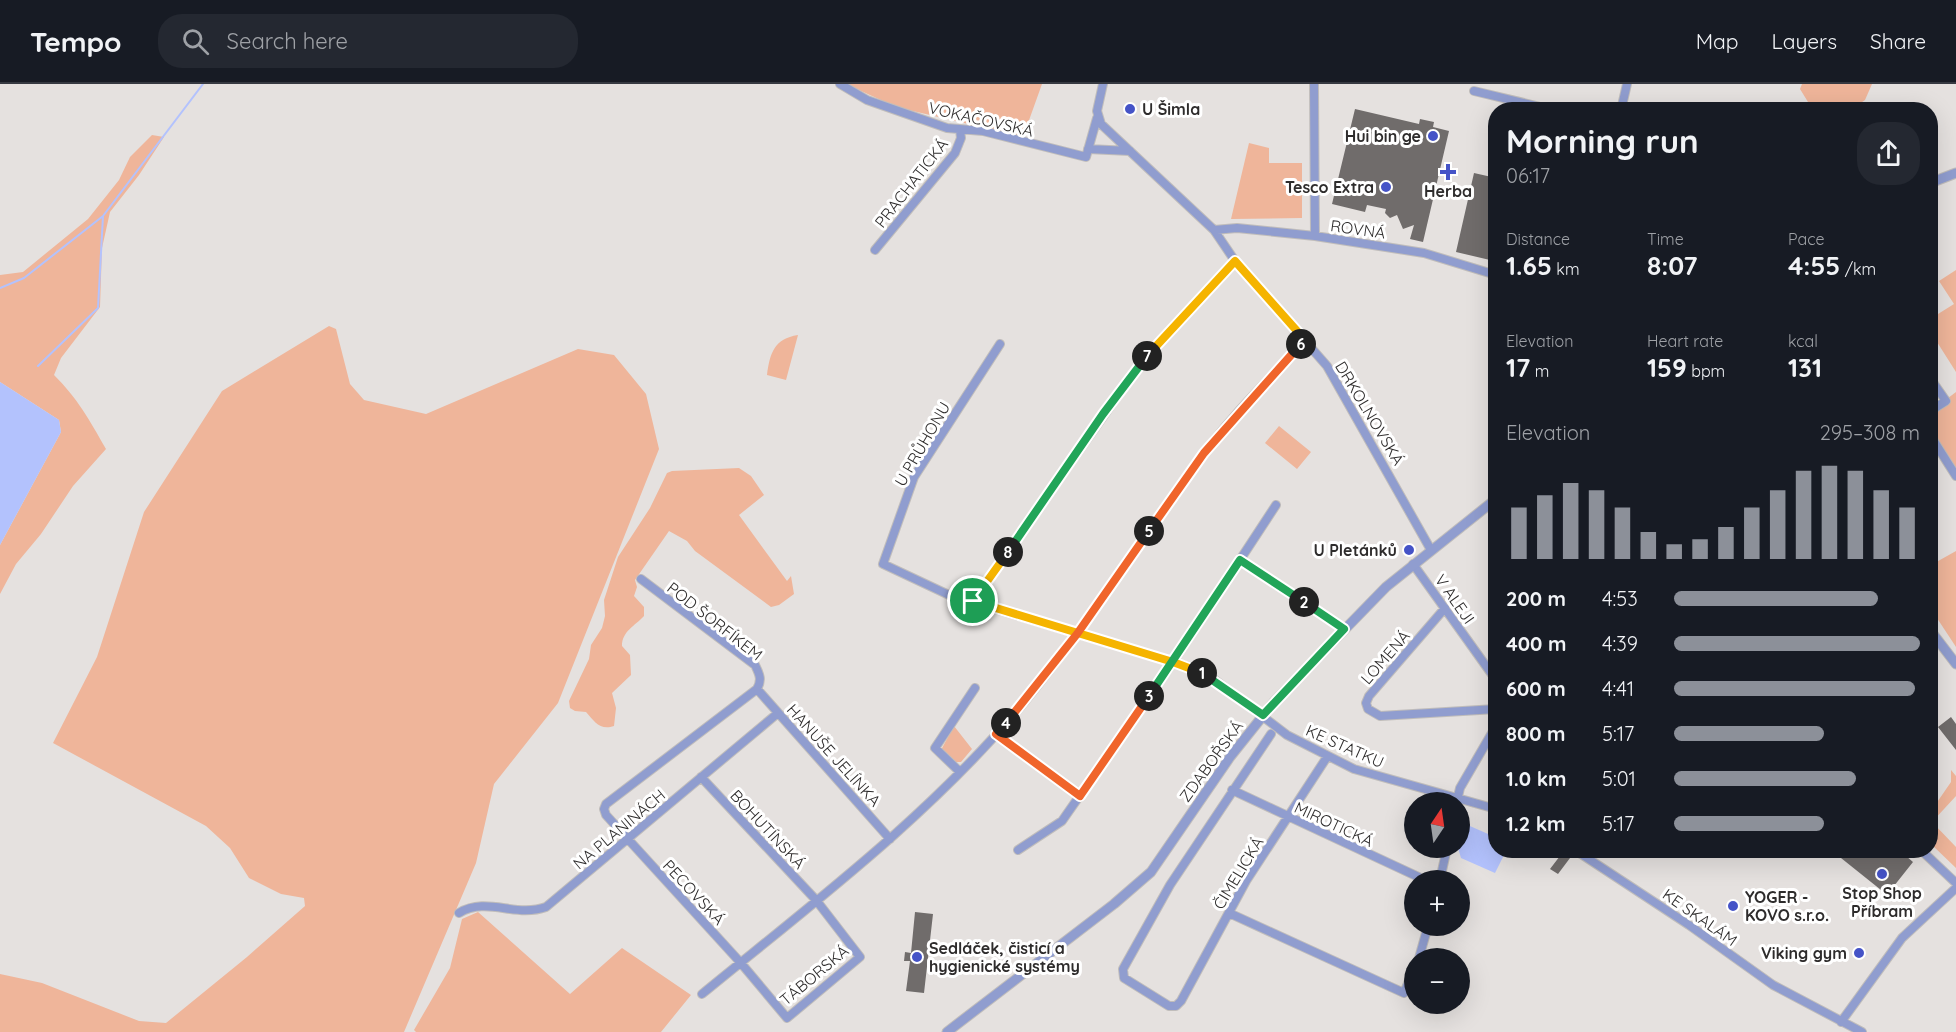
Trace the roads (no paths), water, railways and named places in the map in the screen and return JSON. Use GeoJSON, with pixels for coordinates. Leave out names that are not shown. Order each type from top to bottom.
{"type":"FeatureCollection","features":[{"type":"Feature","properties":{"kind":"street","name":"VOKAČOVSKÁ"},"geometry":{"type":"LineString","coordinates":[[840,84],[867,100],[947,128],[983,131],[1087,153],[1130,151]]}},
{"type":"Feature","properties":{"kind":"street"},"geometry":{"type":"LineString","coordinates":[[1087,153],[1097,118],[1103,84]]}},
{"type":"Feature","properties":{"kind":"street"},"geometry":{"type":"LineString","coordinates":[[1314,84],[1316,237]]}},
{"type":"Feature","properties":{"kind":"street"},"geometry":{"type":"LineString","coordinates":[[1623,102],[1627,84]]}},
{"type":"Feature","properties":{"kind":"street"},"geometry":{"type":"LineString","coordinates":[[1474,91],[1520,102]]}},
{"type":"Feature","properties":{"kind":"street","name":"DRKOLNOVSKÁ"},"geometry":{"type":"LineString","coordinates":[[1097,118],[1214,230],[1235,261],[1327,366],[1431,550]]}},
{"type":"Feature","properties":{"kind":"street","name":"PRACHATICKÁ"},"geometry":{"type":"LineString","coordinates":[[876,250],[955,153],[961,138],[960,130]]}},
{"type":"Feature","properties":{"kind":"street"},"geometry":{"type":"LineString","coordinates":[[1938,180],[1956,173]]}},
{"type":"Feature","properties":{"kind":"street","name":"ROVNÁ"},"geometry":{"type":"LineString","coordinates":[[1214,230],[1237,228],[1424,253],[1488,273]]}},
{"type":"Feature","properties":{"kind":"street"},"geometry":{"type":"LineString","coordinates":[[973,601],[1140,364],[1235,261]]}},
{"type":"Feature","properties":{"kind":"street"},"geometry":{"type":"LineString","coordinates":[[702,994],[890,839],[996,734],[1077,634],[1204,453],[1305,340]]}},
{"type":"Feature","properties":{"kind":"street","name":"U PRŮHONU"},"geometry":{"type":"LineString","coordinates":[[884,564],[914,477],[1000,344]]}},
{"type":"Feature","properties":{"kind":"street"},"geometry":{"type":"LineString","coordinates":[[1938,390],[1946,401],[1938,406]]}},
{"type":"Feature","properties":{"kind":"street"},"geometry":{"type":"LineString","coordinates":[[1938,448],[1956,476]]}},
{"type":"Feature","properties":{"kind":"street"},"geometry":{"type":"LineString","coordinates":[[1017,850],[1062,821],[1173,662],[1276,505]]}},
{"type":"Feature","properties":{"kind":"street","name":"ZDABOŘSKÁ"},"geometry":{"type":"LineString","coordinates":[[947,1032],[1114,904],[1151,872],[1263,715],[1344,629],[1413,564],[1488,505]]}},
{"type":"Feature","properties":{"kind":"street"},"geometry":{"type":"LineString","coordinates":[[1240,560],[1344,629]]}},
{"type":"Feature","properties":{"kind":"street","name":"KE STATKU"},"geometry":{"type":"LineString","coordinates":[[884,564],[928,587],[1173,662],[1211,677],[1287,735],[1328,757],[1381,778],[1427,792]]}},
{"type":"Feature","properties":{"kind":"street","name":"V ALEJI"},"geometry":{"type":"LineString","coordinates":[[1413,564],[1488,669]]}},
{"type":"Feature","properties":{"kind":"street","name":"POD ŠORFÍKEM"},"geometry":{"type":"LineString","coordinates":[[641,579],[755,665],[760,674],[757,689]]}},
{"type":"Feature","properties":{"kind":"street","name":"LOMENÁ"},"geometry":{"type":"LineString","coordinates":[[1445,609],[1369,696],[1366,703],[1368,709],[1380,716],[1488,709]]}},
{"type":"Feature","properties":{"kind":"street"},"geometry":{"type":"LineString","coordinates":[[1938,640],[1956,664]]}},
{"type":"Feature","properties":{"kind":"street"},"geometry":{"type":"LineString","coordinates":[[960,772],[935,748],[975,688]]}},
{"type":"Feature","properties":{"kind":"street","name":"HANUŠE JELÍNKA"},"geometry":{"type":"LineString","coordinates":[[757,689],[890,839]]}},
{"type":"Feature","properties":{"kind":"street","name":"PECOVSKÁ"},"geometry":{"type":"LineString","coordinates":[[740,962],[627,840],[606,815],[604,809],[606,804],[757,689]]}},
{"type":"Feature","properties":{"kind":"street","name":"NA PLANINÁCH"},"geometry":{"type":"LineString","coordinates":[[459,913],[469,907],[487,905],[520,912],[546,907],[778,713]]}},
{"type":"Feature","properties":{"kind":"street"},"geometry":{"type":"LineString","coordinates":[[996,734],[1080,796]]}},
{"type":"Feature","properties":{"kind":"street","name":"ZDABOŘSKÁ"},"geometry":{"type":"LineString","coordinates":[[1176,1006],[1169,1006],[1124,978],[1123,969],[1170,885],[1271,734]]}},
{"type":"Feature","properties":{"kind":"street"},"geometry":{"type":"LineString","coordinates":[[1459,792],[1488,740]]}},
{"type":"Feature","properties":{"kind":"street","name":"ČIMELICKÁ"},"geometry":{"type":"LineString","coordinates":[[1176,1006],[1181,1001],[1246,881],[1328,757]]}},
{"type":"Feature","properties":{"kind":"street","name":"BOHUTÍNSKÁ"},"geometry":{"type":"LineString","coordinates":[[700,777],[816,900]]}},
{"type":"Feature","properties":{"kind":"street","name":"MIROTICKÁ"},"geometry":{"type":"LineString","coordinates":[[1232,790],[1404,870]]}},
{"type":"Feature","properties":{"kind":"street"},"geometry":{"type":"LineString","coordinates":[[1470,804],[1488,807]]}},
{"type":"Feature","properties":{"kind":"street","name":"KE SKALÁM"},"geometry":{"type":"LineString","coordinates":[[1587,858],[1689,925],[1773,985],[1862,1032]]}},
{"type":"Feature","properties":{"kind":"street"},"geometry":{"type":"LineString","coordinates":[[1929,858],[1956,883]]}},
{"type":"Feature","properties":{"kind":"street"},"geometry":{"type":"LineString","coordinates":[[1841,1022],[1902,938],[1956,888]]}},
{"type":"Feature","properties":{"kind":"street","name":"TÁBORSKÁ"},"geometry":{"type":"LineString","coordinates":[[740,962],[787,1018],[860,957],[816,900]]}},
{"type":"Feature","properties":{"kind":"street"},"geometry":{"type":"LineString","coordinates":[[1228,914],[1404,993]]}},
{"type":"Feature","properties":{"kind":"water"},"geometry":{"type":"Polygon","coordinates":[[[0,382],[59,420],[61,432],[0,545],[0,382]]]}},
{"type":"Feature","properties":{"kind":"water"},"geometry":{"type":"Polygon","coordinates":[[[1470,826],[1488,834],[1488,858],[1502,858],[1495,873],[1461,858],[1470,858],[1470,826]]]}},
{"type":"Feature","properties":{"kind":"waterway"},"geometry":{"type":"LineString","coordinates":[[38,366],[98,308],[103,216],[203,84]]}},
{"type":"Feature","properties":{"kind":"waterway"},"geometry":{"type":"LineString","coordinates":[[0,288],[24,278],[103,216]]}},
{"type":"Feature","properties":{"kind":"place","name":"U Šimla"},"geometry":{"type":"Point","coordinates":[1130,109]}},
{"type":"Feature","properties":{"kind":"place","name":"Hui bin ge"},"geometry":{"type":"Point","coordinates":[1433,136]}},
{"type":"Feature","properties":{"kind":"place","name":"Herba"},"geometry":{"type":"Point","coordinates":[1448,172]}},
{"type":"Feature","properties":{"kind":"place","name":"Tesco Extra"},"geometry":{"type":"Point","coordinates":[1386,187]}},
{"type":"Feature","properties":{"kind":"place","name":"U Pletánků"},"geometry":{"type":"Point","coordinates":[1409,550]}},
{"type":"Feature","properties":{"kind":"place","name":"Stop Shop Příbram"},"geometry":{"type":"Point","coordinates":[1882,874]}},
{"type":"Feature","properties":{"kind":"place","name":"YOGER - KOVO s.r.o."},"geometry":{"type":"Point","coordinates":[1733,906]}},
{"type":"Feature","properties":{"kind":"place","name":"Viking gym"},"geometry":{"type":"Point","coordinates":[1859,953]}},
{"type":"Feature","properties":{"kind":"place","name":"Sedláček, čisticí a hygienické systémy"},"geometry":{"type":"Point","coordinates":[917,957]}}]}
